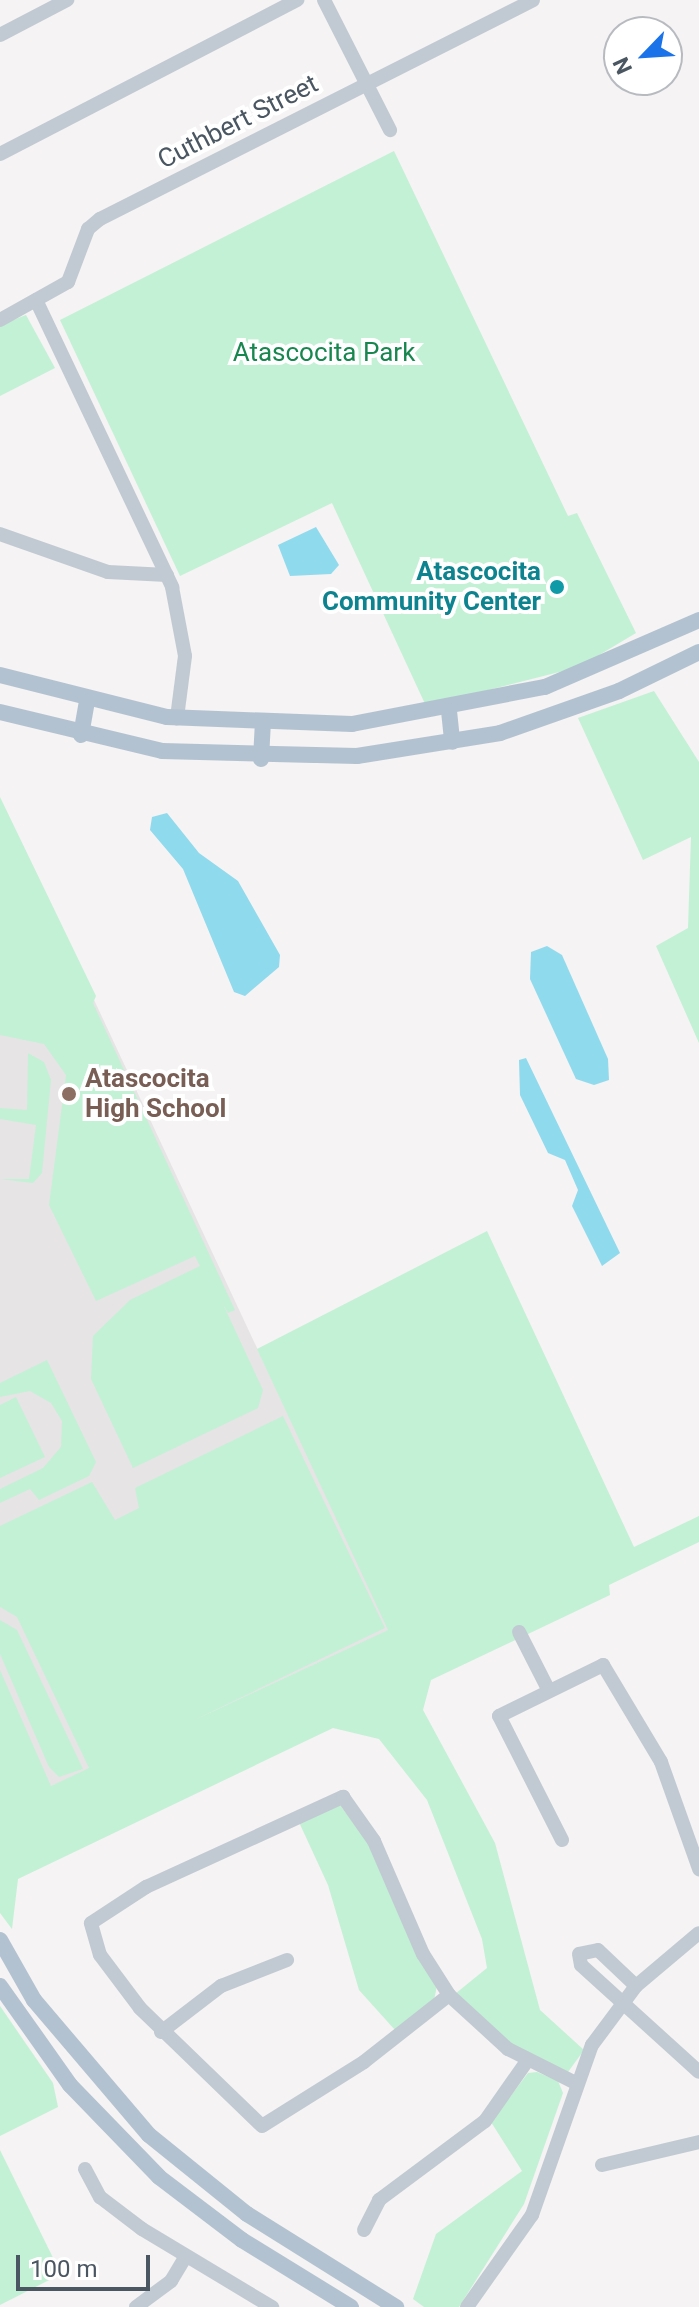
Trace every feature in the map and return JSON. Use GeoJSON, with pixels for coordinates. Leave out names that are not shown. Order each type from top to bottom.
{"type":"FeatureCollection","features":[{"type":"Feature","properties":{"kind":"main road"},"geometry":{"type":"LineString","coordinates":[[0,675],[87,702],[177,718],[263,724],[352,724],[449,711],[583,675],[699,620]]}},
{"type":"Feature","properties":{"kind":"main road"},"geometry":{"type":"LineString","coordinates":[[646,646],[659,673]]}},
{"type":"Feature","properties":{"kind":"main road"},"geometry":{"type":"LineString","coordinates":[[0,712],[81,735],[261,759],[357,756],[452,742],[579,707],[659,673],[699,652]]}},
{"type":"Feature","properties":{"kind":"main road"},"geometry":{"type":"LineString","coordinates":[[81,735],[87,702]]}},
{"type":"Feature","properties":{"kind":"main road"},"geometry":{"type":"LineString","coordinates":[[449,711],[452,742]]}},
{"type":"Feature","properties":{"kind":"main road"},"geometry":{"type":"LineString","coordinates":[[261,759],[263,724]]}},
{"type":"Feature","properties":{"kind":"main road"},"geometry":{"type":"LineString","coordinates":[[0,1940],[34,2000],[114,2101],[175,2159],[396,2307]]}},
{"type":"Feature","properties":{"kind":"main road"},"geometry":{"type":"LineString","coordinates":[[0,1986],[16,2013],[70,2085],[159,2177],[242,2240],[351,2307]]}},
{"type":"Feature","properties":{"kind":"main road"},"geometry":{"type":"LineString","coordinates":[[16,2013],[34,2000]]}},
{"type":"Feature","properties":{"kind":"street"},"geometry":{"type":"LineString","coordinates":[[0,35],[67,0]]}},
{"type":"Feature","properties":{"kind":"street"},"geometry":{"type":"LineString","coordinates":[[0,154],[297,0]]}},
{"type":"Feature","properties":{"kind":"street"},"geometry":{"type":"LineString","coordinates":[[324,0],[390,130]]}},
{"type":"Feature","properties":{"kind":"street","name":"Cuthbert Street"},"geometry":{"type":"LineString","coordinates":[[0,320],[68,282],[88,229],[100,219],[533,0]]}},
{"type":"Feature","properties":{"kind":"street"},"geometry":{"type":"LineString","coordinates":[[36,300],[167,575],[182,616],[185,656],[177,718]]}},
{"type":"Feature","properties":{"kind":"street"},"geometry":{"type":"LineString","coordinates":[[0,534],[108,572],[167,575]]}},
{"type":"Feature","properties":{"kind":"street"},"geometry":{"type":"LineString","coordinates":[[519,1632],[548,1689]]}},
{"type":"Feature","properties":{"kind":"street"},"geometry":{"type":"LineString","coordinates":[[562,1840],[499,1716],[548,1689],[603,1665],[661,1762],[699,1869]]}},
{"type":"Feature","properties":{"kind":"street"},"geometry":{"type":"LineString","coordinates":[[449,1995],[364,2062],[262,2126],[161,2032],[106,1965],[91,1923],[146,1887],[343,1797],[374,1841],[423,1954],[449,1995],[527,2061],[574,2082]]}},
{"type":"Feature","properties":{"kind":"street"},"geometry":{"type":"LineString","coordinates":[[467,2307],[532,2215],[574,2082],[622,2003],[636,1986],[699,1933]]}},
{"type":"Feature","properties":{"kind":"street"},"geometry":{"type":"LineString","coordinates":[[636,1986],[598,1950],[582,1951],[581,1965],[699,2072]]}},
{"type":"Feature","properties":{"kind":"street"},"geometry":{"type":"LineString","coordinates":[[161,2032],[221,1986],[287,1960]]}},
{"type":"Feature","properties":{"kind":"street"},"geometry":{"type":"LineString","coordinates":[[364,2230],[379,2200],[485,2121],[527,2061]]}},
{"type":"Feature","properties":{"kind":"street"},"geometry":{"type":"LineString","coordinates":[[602,2165],[699,2142]]}},
{"type":"Feature","properties":{"kind":"street"},"geometry":{"type":"LineString","coordinates":[[85,2169],[100,2197],[186,2256],[272,2307]]}},
{"type":"Feature","properties":{"kind":"street"},"geometry":{"type":"LineString","coordinates":[[136,2307],[171,2281],[186,2256]]}},
{"type":"Feature","properties":{"kind":"shaded area","name":"Atascocita High School"},"geometry":{"type":"Polygon","coordinates":[[[0,799],[389,1630],[0,1810],[0,799]]]}},
{"type":"Feature","properties":{"kind":"green space","name":"Atascocita Park"},"geometry":{"type":"Polygon","coordinates":[[[394,151],[568,516],[577,513],[636,633],[579,667],[426,706],[332,503],[180,576],[60,320],[394,151]]]}},
{"type":"Feature","properties":{"kind":"green space"},"geometry":{"type":"Polygon","coordinates":[[[26,315],[55,368],[0,396],[0,325],[26,315]]]}},
{"type":"Feature","properties":{"kind":"green space"},"geometry":{"type":"Polygon","coordinates":[[[654,691],[699,762],[699,1043],[656,946],[688,928],[691,837],[643,860],[578,718],[654,691]]]}},
{"type":"Feature","properties":{"kind":"green space"},"geometry":{"type":"Polygon","coordinates":[[[0,797],[96,996],[93,1003],[235,1310],[228,1313],[222,1302],[263,1390],[258,1408],[133,1468],[91,1379],[93,1336],[130,1300],[200,1266],[195,1256],[96,1301],[49,1205],[66,1075],[44,1044],[0,1035],[0,797]]]}},
{"type":"Feature","properties":{"kind":"green space"},"geometry":{"type":"Polygon","coordinates":[[[28,1053],[44,1062],[51,1080],[42,1173],[33,1183],[0,1179],[29,1179],[36,1125],[0,1119],[0,1108],[27,1110],[28,1053]]]}},
{"type":"Feature","properties":{"kind":"green space"},"geometry":{"type":"Polygon","coordinates":[[[487,1231],[634,1547],[699,1516],[699,1542],[609,1585],[610,1595],[431,1680],[423,1710],[495,1843],[540,2010],[584,2050],[568,2072],[511,2044],[455,1994],[487,1968],[482,1939],[427,1800],[379,1739],[333,1728],[18,1879],[12,1929],[0,1913],[0,1670],[51,1786],[89,1768],[17,1617],[0,1607],[0,1526],[92,1482],[115,1520],[139,1508],[135,1488],[283,1416],[385,1628],[192,1721],[388,1630],[257,1349],[487,1231]]]}},
{"type":"Feature","properties":{"kind":"green space"},"geometry":{"type":"Polygon","coordinates":[[[47,1360],[96,1462],[89,1476],[39,1500],[30,1489],[0,1503],[0,1489],[43,1468],[61,1447],[62,1421],[51,1403],[30,1391],[0,1397],[0,1383],[47,1360]]]}},
{"type":"Feature","properties":{"kind":"green space"},"geometry":{"type":"Polygon","coordinates":[[[16,1397],[45,1457],[0,1478],[0,1405],[16,1397]]]}},
{"type":"Feature","properties":{"kind":"green space"},"geometry":{"type":"Polygon","coordinates":[[[0,1620],[17,1630],[83,1769],[59,1777],[49,1767],[0,1654],[0,1620]]]}},
{"type":"Feature","properties":{"kind":"green space"},"geometry":{"type":"Polygon","coordinates":[[[340,1805],[368,1843],[437,1986],[434,2000],[395,2030],[359,1990],[328,1885],[298,1820],[340,1805]]]}},
{"type":"Feature","properties":{"kind":"green space"},"geometry":{"type":"Polygon","coordinates":[[[0,2006],[53,2083],[58,2107],[0,2136],[0,2006]]]}},
{"type":"Feature","properties":{"kind":"green space"},"geometry":{"type":"Polygon","coordinates":[[[537,2072],[558,2081],[563,2093],[524,2204],[459,2307],[424,2307],[413,2299],[436,2234],[522,2171],[491,2122],[528,2073],[537,2072]]]}},
{"type":"Feature","properties":{"kind":"green space"},"geometry":{"type":"Polygon","coordinates":[[[0,2150],[61,2274],[0,2305],[0,2150]]]}},
{"type":"Feature","properties":{"kind":"water"},"geometry":{"type":"Polygon","coordinates":[[[316,527],[339,565],[331,574],[290,576],[278,545],[316,527]]]}},
{"type":"Feature","properties":{"kind":"water"},"geometry":{"type":"Polygon","coordinates":[[[167,813],[199,853],[238,881],[280,955],[279,967],[245,996],[234,992],[183,869],[150,830],[152,817],[167,813]]]}},
{"type":"Feature","properties":{"kind":"water"},"geometry":{"type":"Polygon","coordinates":[[[547,946],[562,955],[608,1059],[609,1080],[594,1085],[576,1079],[530,979],[531,952],[547,946]]]}},
{"type":"Feature","properties":{"kind":"water"},"geometry":{"type":"Polygon","coordinates":[[[526,1058],[620,1253],[602,1266],[572,1206],[578,1190],[565,1160],[548,1153],[520,1095],[519,1060],[526,1058]]]}},
{"type":"Feature","properties":{"kind":"place","name":"Atascocita Community Center"},"geometry":{"type":"Point","coordinates":[557,587]}},
{"type":"Feature","properties":{"kind":"place","name":"Atascocita High School"},"geometry":{"type":"Point","coordinates":[69,1094]}}]}
